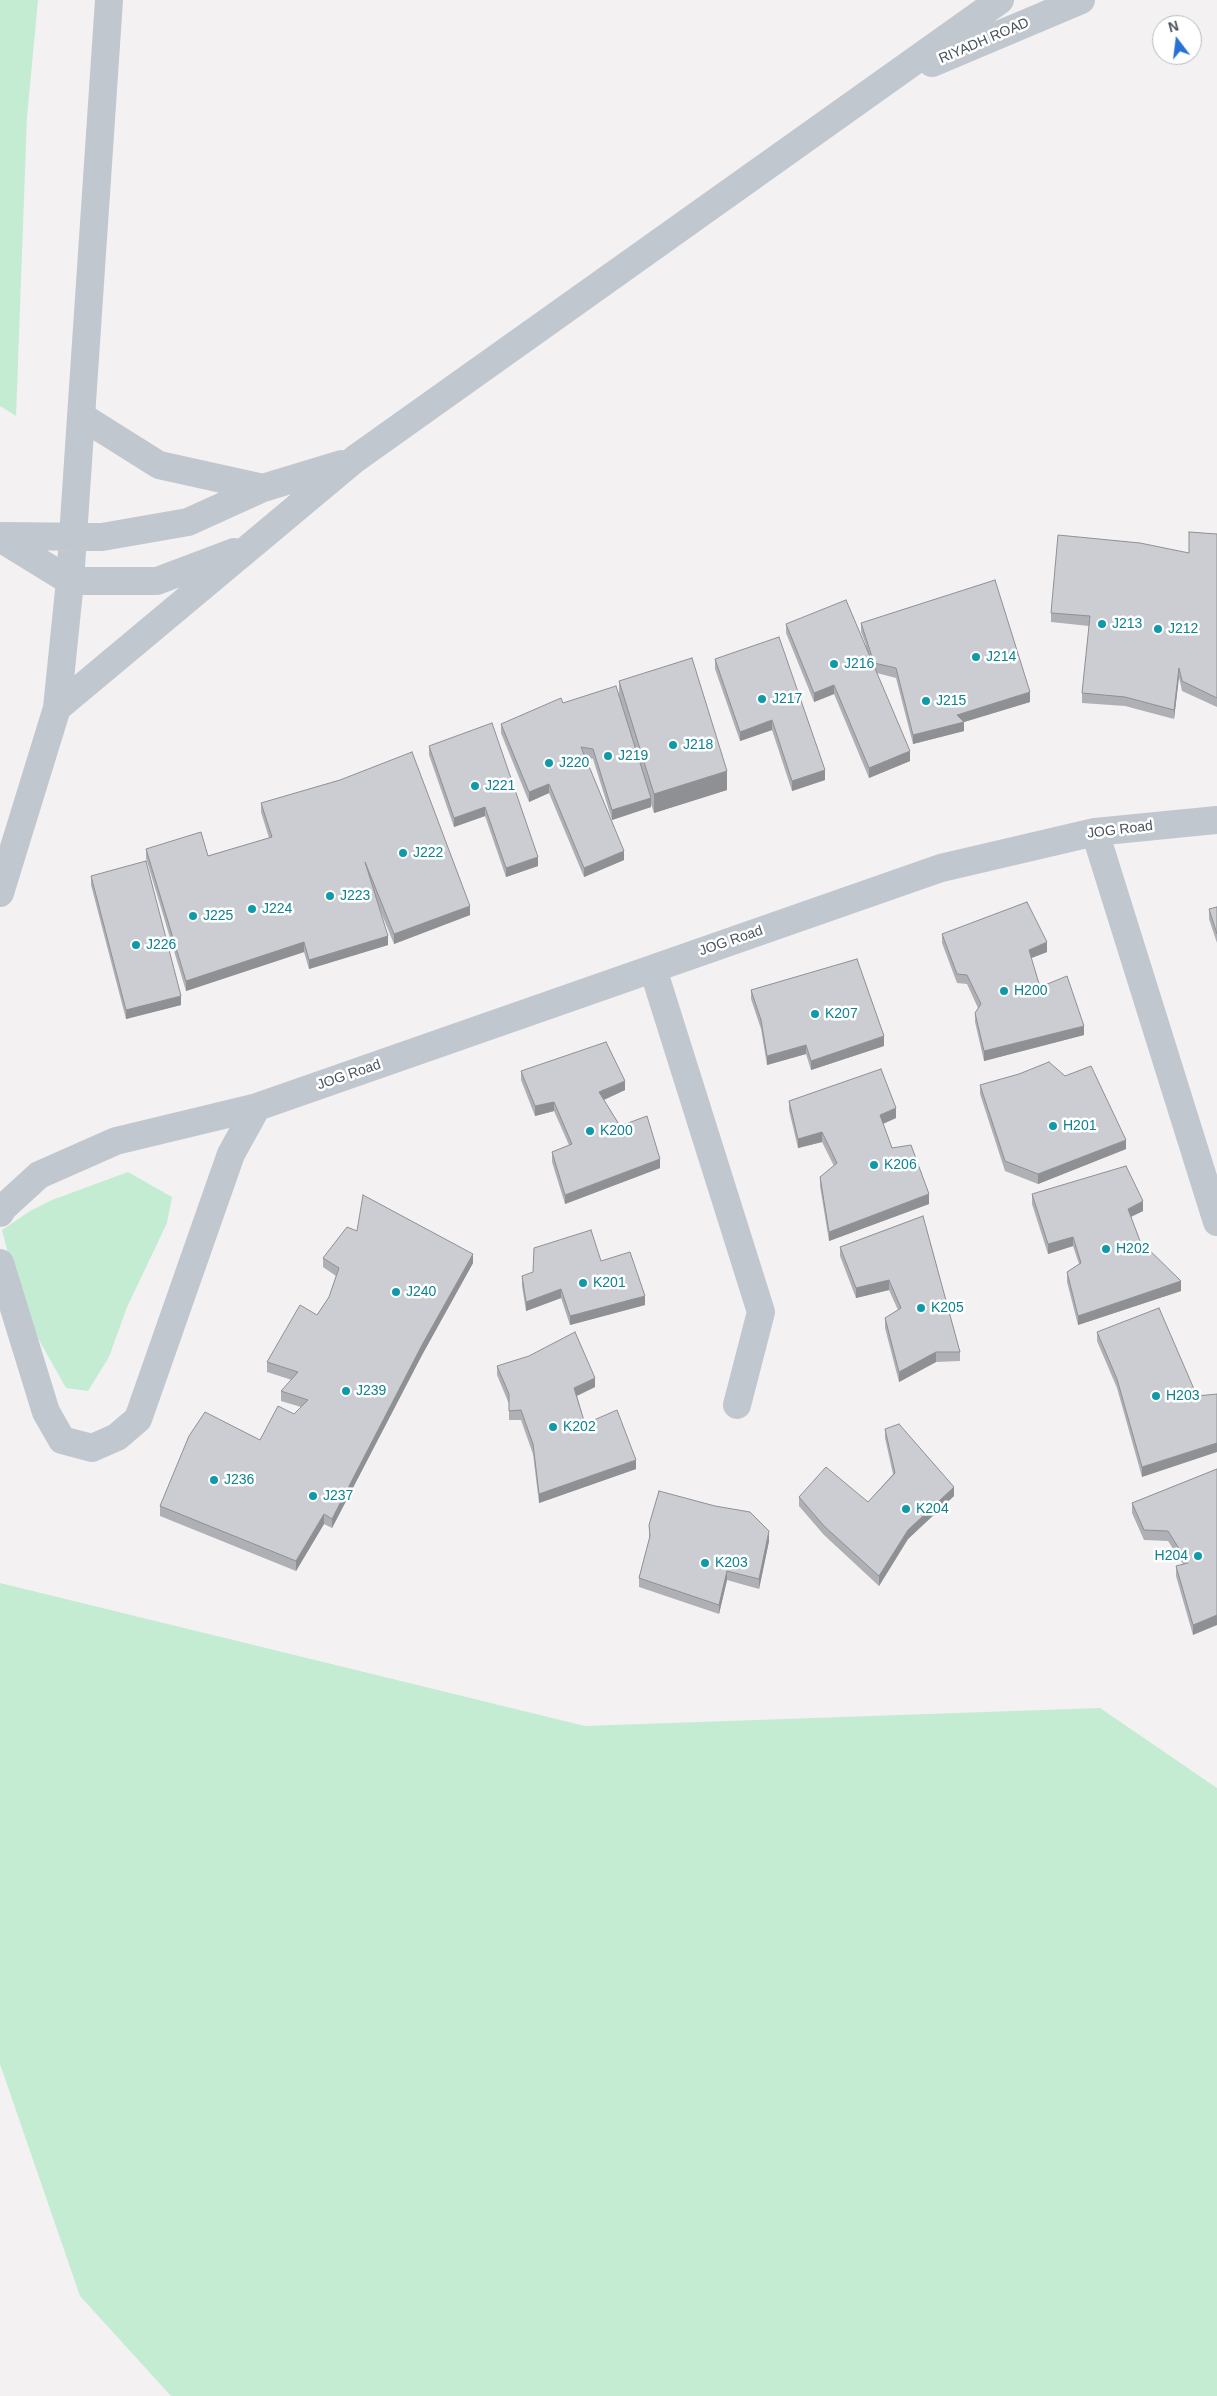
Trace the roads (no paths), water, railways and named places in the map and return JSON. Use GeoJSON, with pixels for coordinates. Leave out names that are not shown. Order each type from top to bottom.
{"type":"FeatureCollection","features":[{"type":"Feature","properties":{"kind":"street"},"geometry":{"type":"LineString","coordinates":[[0,893],[57,708],[70,581],[109,0]]}},
{"type":"Feature","properties":{"kind":"street"},"geometry":{"type":"LineString","coordinates":[[57,708],[355,459],[887,83],[1000,0]]}},
{"type":"Feature","properties":{"kind":"street","name":"RIYADH ROAD"},"geometry":{"type":"LineString","coordinates":[[887,83],[1081,0]]}},
{"type":"Feature","properties":{"kind":"street"},"geometry":{"type":"LineString","coordinates":[[81,416],[159,465],[263,488]]}},
{"type":"Feature","properties":{"kind":"street"},"geometry":{"type":"LineString","coordinates":[[0,537],[102,537],[188,522],[263,488],[355,459]]}},
{"type":"Feature","properties":{"kind":"street"},"geometry":{"type":"LineString","coordinates":[[0,537],[70,581],[157,581],[252,546]]}},
{"type":"Feature","properties":{"kind":"street","name":"JOG Road"},"geometry":{"type":"LineString","coordinates":[[0,1213],[2,1208],[39,1175],[116,1140],[257,1108],[941,868],[1095,832],[1217,820]]}},
{"type":"Feature","properties":{"kind":"street"},"geometry":{"type":"LineString","coordinates":[[1095,832],[1217,1222]]}},
{"type":"Feature","properties":{"kind":"street"},"geometry":{"type":"LineString","coordinates":[[653,969],[761,1312],[737,1405]]}},
{"type":"Feature","properties":{"kind":"street"},"geometry":{"type":"LineString","coordinates":[[0,1263],[46,1412],[62,1440],[92,1448],[117,1437],[138,1419],[231,1154],[257,1108]]}},
{"type":"Feature","properties":{"kind":"place","name":"J213"},"geometry":{"type":"Point","coordinates":[1102,624]}},
{"type":"Feature","properties":{"kind":"place","name":"J212"},"geometry":{"type":"Point","coordinates":[1158,629]}},
{"type":"Feature","properties":{"kind":"place","name":"J214"},"geometry":{"type":"Point","coordinates":[976,657]}},
{"type":"Feature","properties":{"kind":"place","name":"J216"},"geometry":{"type":"Point","coordinates":[834,664]}},
{"type":"Feature","properties":{"kind":"place","name":"J217"},"geometry":{"type":"Point","coordinates":[762,699]}},
{"type":"Feature","properties":{"kind":"place","name":"J215"},"geometry":{"type":"Point","coordinates":[926,701]}},
{"type":"Feature","properties":{"kind":"place","name":"J218"},"geometry":{"type":"Point","coordinates":[673,745]}},
{"type":"Feature","properties":{"kind":"place","name":"J219"},"geometry":{"type":"Point","coordinates":[608,756]}},
{"type":"Feature","properties":{"kind":"place","name":"J220"},"geometry":{"type":"Point","coordinates":[549,763]}},
{"type":"Feature","properties":{"kind":"place","name":"J221"},"geometry":{"type":"Point","coordinates":[475,786]}},
{"type":"Feature","properties":{"kind":"place","name":"J222"},"geometry":{"type":"Point","coordinates":[403,853]}},
{"type":"Feature","properties":{"kind":"place","name":"J223"},"geometry":{"type":"Point","coordinates":[330,896]}},
{"type":"Feature","properties":{"kind":"place","name":"J224"},"geometry":{"type":"Point","coordinates":[252,909]}},
{"type":"Feature","properties":{"kind":"place","name":"J225"},"geometry":{"type":"Point","coordinates":[193,916]}},
{"type":"Feature","properties":{"kind":"place","name":"J226"},"geometry":{"type":"Point","coordinates":[136,945]}},
{"type":"Feature","properties":{"kind":"place","name":"H200"},"geometry":{"type":"Point","coordinates":[1004,991]}},
{"type":"Feature","properties":{"kind":"place","name":"K207"},"geometry":{"type":"Point","coordinates":[815,1014]}},
{"type":"Feature","properties":{"kind":"place","name":"H201"},"geometry":{"type":"Point","coordinates":[1053,1126]}},
{"type":"Feature","properties":{"kind":"place","name":"K200"},"geometry":{"type":"Point","coordinates":[590,1131]}},
{"type":"Feature","properties":{"kind":"place","name":"K206"},"geometry":{"type":"Point","coordinates":[874,1165]}},
{"type":"Feature","properties":{"kind":"place","name":"H202"},"geometry":{"type":"Point","coordinates":[1106,1249]}},
{"type":"Feature","properties":{"kind":"place","name":"K201"},"geometry":{"type":"Point","coordinates":[583,1283]}},
{"type":"Feature","properties":{"kind":"place","name":"J240"},"geometry":{"type":"Point","coordinates":[396,1292]}},
{"type":"Feature","properties":{"kind":"place","name":"K205"},"geometry":{"type":"Point","coordinates":[921,1308]}},
{"type":"Feature","properties":{"kind":"place","name":"J239"},"geometry":{"type":"Point","coordinates":[346,1391]}},
{"type":"Feature","properties":{"kind":"place","name":"H203"},"geometry":{"type":"Point","coordinates":[1156,1396]}},
{"type":"Feature","properties":{"kind":"place","name":"K202"},"geometry":{"type":"Point","coordinates":[553,1427]}},
{"type":"Feature","properties":{"kind":"place","name":"J236"},"geometry":{"type":"Point","coordinates":[214,1480]}},
{"type":"Feature","properties":{"kind":"place","name":"J237"},"geometry":{"type":"Point","coordinates":[313,1496]}},
{"type":"Feature","properties":{"kind":"place","name":"K204"},"geometry":{"type":"Point","coordinates":[906,1509]}},
{"type":"Feature","properties":{"kind":"place","name":"H204"},"geometry":{"type":"Point","coordinates":[1198,1556]}},
{"type":"Feature","properties":{"kind":"place","name":"K203"},"geometry":{"type":"Point","coordinates":[705,1563]}}]}
